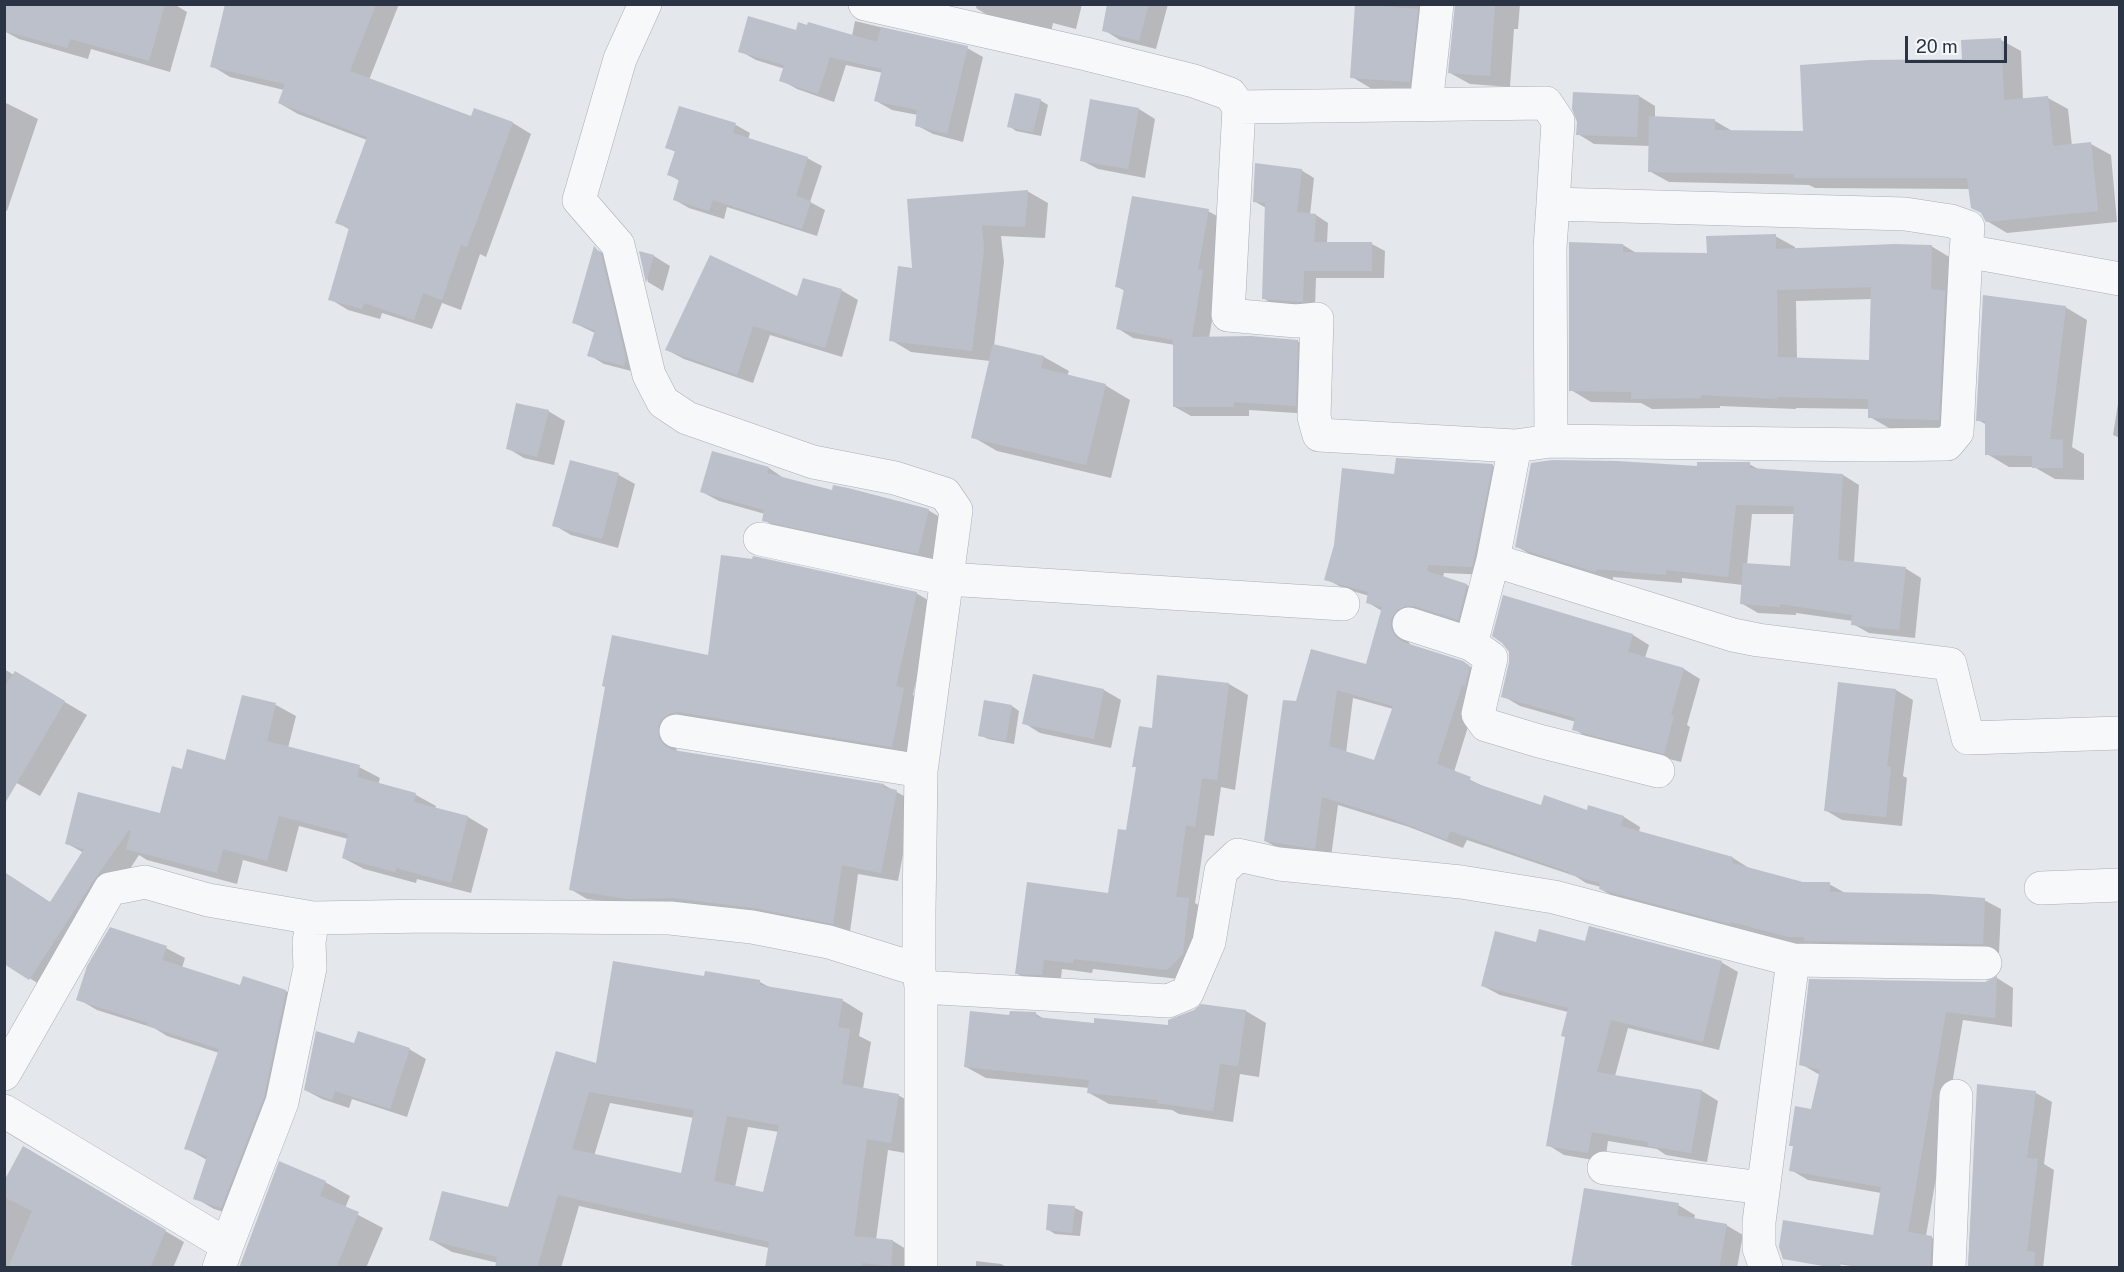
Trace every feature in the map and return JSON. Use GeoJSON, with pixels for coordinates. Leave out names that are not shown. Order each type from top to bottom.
{"type":"FeatureCollection","features":[{"type":"Feature","properties":{"kind":"street"},"geometry":{"type":"LineString","coordinates":[[645,4],[620,59],[579,200],[618,245],[649,375],[663,402],[687,418],[813,462],[895,478],[945,494],[956,510],[921,771],[921,1268]]}},
{"type":"Feature","properties":{"kind":"street"},"geometry":{"type":"LineString","coordinates":[[865,4],[1075,51],[1194,81],[1230,94],[1239,107],[1228,315],[1296,321],[1317,319],[1314,417],[1319,435],[1515,446],[1551,441],[1872,445],[1947,444],[1957,432],[1968,227],[1951,221],[1905,214],[1553,204]]}},
{"type":"Feature","properties":{"kind":"street"},"geometry":{"type":"LineString","coordinates":[[1426,105],[1437,4]]}},
{"type":"Feature","properties":{"kind":"street"},"geometry":{"type":"LineString","coordinates":[[1239,107],[1546,103],[1558,121],[1550,248],[1551,441]]}},
{"type":"Feature","properties":{"kind":"street"},"geometry":{"type":"LineString","coordinates":[[1966,250],[2120,279]]}},
{"type":"Feature","properties":{"kind":"street"},"geometry":{"type":"LineString","coordinates":[[1471,644],[1493,560],[1515,446]]}},
{"type":"Feature","properties":{"kind":"street"},"geometry":{"type":"LineString","coordinates":[[760,539],[947,579],[1343,604]]}},
{"type":"Feature","properties":{"kind":"street"},"geometry":{"type":"LineString","coordinates":[[1493,560],[1733,635],[1950,664],[1968,738],[2120,733]]}},
{"type":"Feature","properties":{"kind":"street"},"geometry":{"type":"LineString","coordinates":[[1409,624],[1471,644],[1491,658],[1478,714],[1485,724],[1539,741],[1658,771]]}},
{"type":"Feature","properties":{"kind":"street"},"geometry":{"type":"LineString","coordinates":[[676,731],[921,771]]}},
{"type":"Feature","properties":{"kind":"street"},"geometry":{"type":"LineString","coordinates":[[4,1074],[110,890],[145,882],[207,900],[313,918],[427,916],[670,918],[752,927],[829,942],[920,979],[1168,1001],[1187,993],[1209,942],[1221,871],[1238,855],[1280,864],[1461,882],[1554,897],[1793,960],[1985,963]]}},
{"type":"Feature","properties":{"kind":"street"},"geometry":{"type":"LineString","coordinates":[[2041,888],[2120,885]]}},
{"type":"Feature","properties":{"kind":"street"},"geometry":{"type":"LineString","coordinates":[[4,1111],[223,1256],[282,1102],[310,968],[309,942],[313,918]]}},
{"type":"Feature","properties":{"kind":"street"},"geometry":{"type":"LineString","coordinates":[[1766,1268],[1759,1248],[1759,1222],[1793,960]]}},
{"type":"Feature","properties":{"kind":"street"},"geometry":{"type":"LineString","coordinates":[[1949,1268],[1956,1096]]}},
{"type":"Feature","properties":{"kind":"street"},"geometry":{"type":"LineString","coordinates":[[1604,1168],[1763,1188]]}},
{"type":"Feature","properties":{"kind":"building"},"geometry":{"type":"Polygon","coordinates":[[[4,4],[165,4],[149,61],[70,39],[67,48],[4,31],[4,4]]]}},
{"type":"Feature","properties":{"kind":"building"},"geometry":{"type":"Polygon","coordinates":[[[225,4],[376,4],[350,71],[471,116],[474,108],[513,122],[467,247],[461,245],[442,300],[423,293],[414,320],[364,303],[362,309],[328,300],[349,228],[335,223],[367,137],[278,103],[285,84],[210,67],[225,4]]]}},
{"type":"Feature","properties":{"kind":"building"},"geometry":{"type":"Polygon","coordinates":[[[1107,4],[1149,4],[1139,41],[1102,31],[1107,4]]]}},
{"type":"Feature","properties":{"kind":"building"},"geometry":{"type":"Polygon","coordinates":[[[1355,4],[1418,9],[1410,82],[1350,78],[1355,4]]]}},
{"type":"Feature","properties":{"kind":"building"},"geometry":{"type":"Polygon","coordinates":[[[1455,4],[1495,4],[1490,76],[1448,73],[1455,4]]]}},
{"type":"Feature","properties":{"kind":"building"},"geometry":{"type":"Polygon","coordinates":[[[748,16],[796,30],[798,22],[807,25],[808,22],[877,42],[881,27],[968,46],[947,134],[915,126],[917,110],[874,101],[882,69],[830,57],[818,94],[779,81],[784,65],[738,52],[748,16]]]}},
{"type":"Feature","properties":{"kind":"building"},"geometry":{"type":"Polygon","coordinates":[[[2001,38],[2004,100],[2048,96],[2053,146],[2091,142],[2098,211],[1986,222],[1981,213],[1971,208],[1967,178],[1794,178],[1794,174],[1648,172],[1649,116],[1715,119],[1715,130],[1803,131],[1800,65],[1869,60],[1962,59],[1961,40],[2001,38]]]}},
{"type":"Feature","properties":{"kind":"building"},"geometry":{"type":"Polygon","coordinates":[[[1573,92],[1639,95],[1637,137],[1576,135],[1577,122],[1572,109],[1573,92]]]}},
{"type":"Feature","properties":{"kind":"building"},"geometry":{"type":"Polygon","coordinates":[[[1015,93],[1041,99],[1033,132],[1007,127],[1015,93]]]}},
{"type":"Feature","properties":{"kind":"building"},"geometry":{"type":"Polygon","coordinates":[[[1090,99],[1139,108],[1128,169],[1080,161],[1090,99]]]}},
{"type":"Feature","properties":{"kind":"building"},"geometry":{"type":"Polygon","coordinates":[[[679,106],[736,123],[733,133],[808,157],[796,196],[811,201],[802,229],[713,200],[709,211],[673,200],[679,179],[667,175],[675,151],[665,148],[679,106]]]}},
{"type":"Feature","properties":{"kind":"building"},"geometry":{"type":"Polygon","coordinates":[[[1255,163],[1302,169],[1297,212],[1316,214],[1314,242],[1372,242],[1372,271],[1304,271],[1303,302],[1262,299],[1265,203],[1253,202],[1255,163]]]}},
{"type":"Feature","properties":{"kind":"building"},"geometry":{"type":"Polygon","coordinates":[[[1028,190],[1025,227],[982,225],[984,250],[972,351],[889,341],[898,266],[912,268],[907,199],[1028,190]]]}},
{"type":"Feature","properties":{"kind":"building"},"geometry":{"type":"Polygon","coordinates":[[[1132,196],[1209,209],[1198,269],[1203,270],[1192,337],[1251,336],[1298,340],[1296,406],[1234,402],[1234,407],[1173,407],[1173,340],[1116,329],[1124,289],[1115,287],[1132,196]]]}},
{"type":"Feature","properties":{"kind":"building"},"geometry":{"type":"Polygon","coordinates":[[[1776,234],[1776,249],[1894,244],[1932,245],[1931,289],[1945,291],[1939,420],[1868,418],[1868,399],[1777,397],[1777,399],[1701,395],[1701,398],[1631,399],[1631,392],[1569,391],[1569,242],[1623,244],[1623,252],[1707,253],[1706,236],[1776,234]],[[1871,287],[1777,290],[1778,357],[1869,360],[1871,287]]]}},
{"type":"Feature","properties":{"kind":"building"},"geometry":{"type":"Polygon","coordinates":[[[594,246],[601,254],[626,359],[624,366],[587,356],[595,330],[572,323],[594,246]]]}},
{"type":"Feature","properties":{"kind":"building"},"geometry":{"type":"Polygon","coordinates":[[[639,251],[654,255],[646,283],[639,251]]]}},
{"type":"Feature","properties":{"kind":"building"},"geometry":{"type":"Polygon","coordinates":[[[710,255],[797,296],[803,278],[842,289],[825,348],[753,326],[737,375],[665,350],[710,255]]]}},
{"type":"Feature","properties":{"kind":"building"},"geometry":{"type":"Polygon","coordinates":[[[1983,295],[2066,306],[2050,439],[2063,440],[2063,468],[2032,468],[2032,456],[1985,455],[1985,421],[1976,421],[1983,295]]]}},
{"type":"Feature","properties":{"kind":"building"},"geometry":{"type":"Polygon","coordinates":[[[993,344],[1044,356],[1041,368],[1106,384],[1086,465],[971,438],[993,344]]]}},
{"type":"Feature","properties":{"kind":"building"},"geometry":{"type":"Polygon","coordinates":[[[516,403],[549,410],[537,457],[506,449],[516,403]]]}},
{"type":"Feature","properties":{"kind":"building"},"geometry":{"type":"Polygon","coordinates":[[[712,451],[769,467],[767,473],[832,490],[833,485],[848,488],[929,509],[918,554],[762,521],[764,510],[700,492],[712,451]]]}},
{"type":"Feature","properties":{"kind":"building"},"geometry":{"type":"Polygon","coordinates":[[[1396,458],[1493,464],[1472,567],[1428,565],[1427,571],[1467,584],[1458,620],[1415,606],[1406,606],[1397,610],[1391,619],[1391,628],[1396,637],[1403,642],[1463,661],[1470,666],[1437,764],[1471,777],[1469,781],[1541,805],[1544,795],[1587,810],[1588,805],[1624,816],[1621,826],[1733,857],[1732,863],[1803,882],[1830,882],[1830,892],[1930,894],[1985,898],[1983,944],[1804,941],[1804,937],[1789,937],[1731,922],[1730,924],[1599,889],[1600,883],[1568,874],[1569,872],[1450,831],[1447,840],[1390,818],[1322,797],[1315,849],[1264,841],[1283,700],[1296,701],[1311,649],[1366,664],[1382,607],[1366,603],[1368,592],[1324,580],[1334,545],[1342,468],[1394,474],[1396,458]],[[1337,690],[1329,746],[1374,760],[1393,706],[1337,690]]]}},
{"type":"Feature","properties":{"kind":"building"},"geometry":{"type":"Polygon","coordinates":[[[570,460],[619,473],[602,539],[552,526],[570,460]]]}},
{"type":"Feature","properties":{"kind":"building"},"geometry":{"type":"Polygon","coordinates":[[[1552,460],[1697,466],[1697,462],[1750,462],[1750,468],[1843,474],[1838,560],[1906,567],[1899,630],[1851,625],[1852,615],[1780,604],[1780,607],[1740,604],[1743,563],[1790,566],[1794,506],[1736,505],[1728,577],[1666,570],[1666,575],[1597,569],[1595,572],[1515,547],[1531,463],[1552,460]]]}},
{"type":"Feature","properties":{"kind":"building"},"geometry":{"type":"Polygon","coordinates":[[[721,555],[752,559],[753,556],[917,592],[896,686],[904,688],[892,747],[679,712],[669,714],[661,720],[658,727],[659,738],[665,746],[673,750],[884,784],[883,787],[897,790],[881,873],[842,865],[833,924],[754,908],[673,898],[628,899],[569,890],[612,635],[708,655],[721,555]]]}},
{"type":"Feature","properties":{"kind":"building"},"geometry":{"type":"Polygon","coordinates":[[[1503,595],[1633,634],[1628,652],[1684,668],[1671,715],[1674,716],[1664,754],[1572,730],[1575,718],[1501,697],[1509,652],[1492,636],[1503,595]]]}},
{"type":"Feature","properties":{"kind":"building"},"geometry":{"type":"Polygon","coordinates":[[[15,671],[65,701],[4,805],[4,688],[15,671]]]}},
{"type":"Feature","properties":{"kind":"building"},"geometry":{"type":"Polygon","coordinates":[[[1033,674],[1104,689],[1094,739],[1022,724],[1033,674]]]}},
{"type":"Feature","properties":{"kind":"building"},"geometry":{"type":"Polygon","coordinates":[[[1157,675],[1229,683],[1217,780],[1202,778],[1195,827],[1186,825],[1176,897],[1189,898],[1183,954],[1167,970],[1074,959],[1073,963],[1044,960],[1042,975],[1015,974],[1027,882],[1108,893],[1118,829],[1126,830],[1136,767],[1132,767],[1139,726],[1152,728],[1157,675]]]}},
{"type":"Feature","properties":{"kind":"building"},"geometry":{"type":"Polygon","coordinates":[[[1838,682],[1896,689],[1887,766],[1891,767],[1886,817],[1824,811],[1838,682]]]}},
{"type":"Feature","properties":{"kind":"building"},"geometry":{"type":"Polygon","coordinates":[[[242,695],[276,703],[267,741],[360,765],[357,777],[416,793],[414,802],[468,816],[451,883],[396,868],[395,872],[342,858],[348,834],[279,816],[267,861],[223,849],[217,873],[126,849],[131,831],[129,830],[29,980],[4,964],[4,872],[50,902],[84,849],[65,844],[78,792],[160,813],[172,766],[182,769],[187,749],[225,760],[242,695]]]}},
{"type":"Feature","properties":{"kind":"building"},"geometry":{"type":"Polygon","coordinates":[[[984,700],[1012,705],[1006,741],[978,736],[984,700]]]}},
{"type":"Feature","properties":{"kind":"building"},"geometry":{"type":"Polygon","coordinates":[[[1589,926],[1722,961],[1703,1042],[1611,1020],[1597,1072],[1702,1090],[1691,1153],[1648,1146],[1648,1142],[1592,1132],[1588,1153],[1546,1146],[1565,1037],[1561,1036],[1568,1008],[1481,986],[1495,931],[1536,942],[1539,929],[1585,941],[1589,926]]]}},
{"type":"Feature","properties":{"kind":"building"},"geometry":{"type":"Polygon","coordinates":[[[110,927],[167,946],[162,960],[240,985],[243,976],[286,990],[264,1097],[221,1208],[193,1199],[207,1156],[184,1149],[219,1049],[76,1000],[87,966],[110,927]]]}},
{"type":"Feature","properties":{"kind":"building"},"geometry":{"type":"Polygon","coordinates":[[[613,961],[704,976],[705,971],[760,980],[760,985],[843,999],[838,1027],[850,1029],[842,1084],[899,1094],[891,1143],[867,1139],[854,1236],[893,1240],[891,1266],[862,1263],[861,1268],[765,1268],[769,1242],[558,1195],[537,1268],[495,1268],[497,1257],[429,1240],[442,1191],[508,1207],[556,1051],[596,1063],[613,961]],[[589,1092],[572,1149],[681,1173],[694,1110],[589,1092]],[[727,1116],[714,1181],[763,1192],[779,1125],[727,1116]]]}},
{"type":"Feature","properties":{"kind":"building"},"geometry":{"type":"Polygon","coordinates":[[[1997,976],[1995,1018],[1946,1012],[1908,1232],[1932,1236],[1930,1268],[1866,1268],[1841,1263],[1840,1268],[1834,1268],[1783,1259],[1779,1247],[1783,1220],[1873,1235],[1881,1187],[1789,1171],[1793,1146],[1789,1146],[1795,1106],[1811,1109],[1820,1070],[1799,1065],[1809,979],[1985,982],[1997,976]]]}},
{"type":"Feature","properties":{"kind":"building"},"geometry":{"type":"Polygon","coordinates":[[[1201,1004],[1246,1010],[1238,1066],[1220,1064],[1213,1111],[1157,1103],[1158,1100],[1087,1093],[1089,1080],[964,1067],[970,1011],[1009,1015],[1010,1011],[1036,1012],[1036,1017],[1094,1023],[1094,1018],[1168,1025],[1168,1020],[1194,1010],[1201,1004]]]}},
{"type":"Feature","properties":{"kind":"building"},"geometry":{"type":"Polygon","coordinates":[[[316,1031],[354,1043],[358,1031],[410,1048],[390,1109],[335,1091],[332,1100],[304,1090],[316,1031]]]}},
{"type":"Feature","properties":{"kind":"building"},"geometry":{"type":"Polygon","coordinates":[[[1977,1084],[2036,1091],[2027,1158],[2038,1159],[2027,1251],[2035,1252],[2034,1268],[1968,1268],[1977,1084]]]}},
{"type":"Feature","properties":{"kind":"building"},"geometry":{"type":"Polygon","coordinates":[[[23,1146],[166,1230],[150,1268],[8,1268],[32,1211],[4,1197],[4,1181],[23,1146]]]}},
{"type":"Feature","properties":{"kind":"building"},"geometry":{"type":"Polygon","coordinates":[[[279,1161],[326,1181],[320,1196],[359,1212],[336,1268],[239,1268],[279,1161]]]}},
{"type":"Feature","properties":{"kind":"building"},"geometry":{"type":"Polygon","coordinates":[[[1584,1188],[1679,1203],[1677,1215],[1727,1224],[1719,1268],[1585,1268],[1571,1265],[1584,1188]]]}},
{"type":"Feature","properties":{"kind":"building"},"geometry":{"type":"Polygon","coordinates":[[[1048,1204],[1075,1206],[1072,1233],[1046,1230],[1048,1204]]]}}]}
